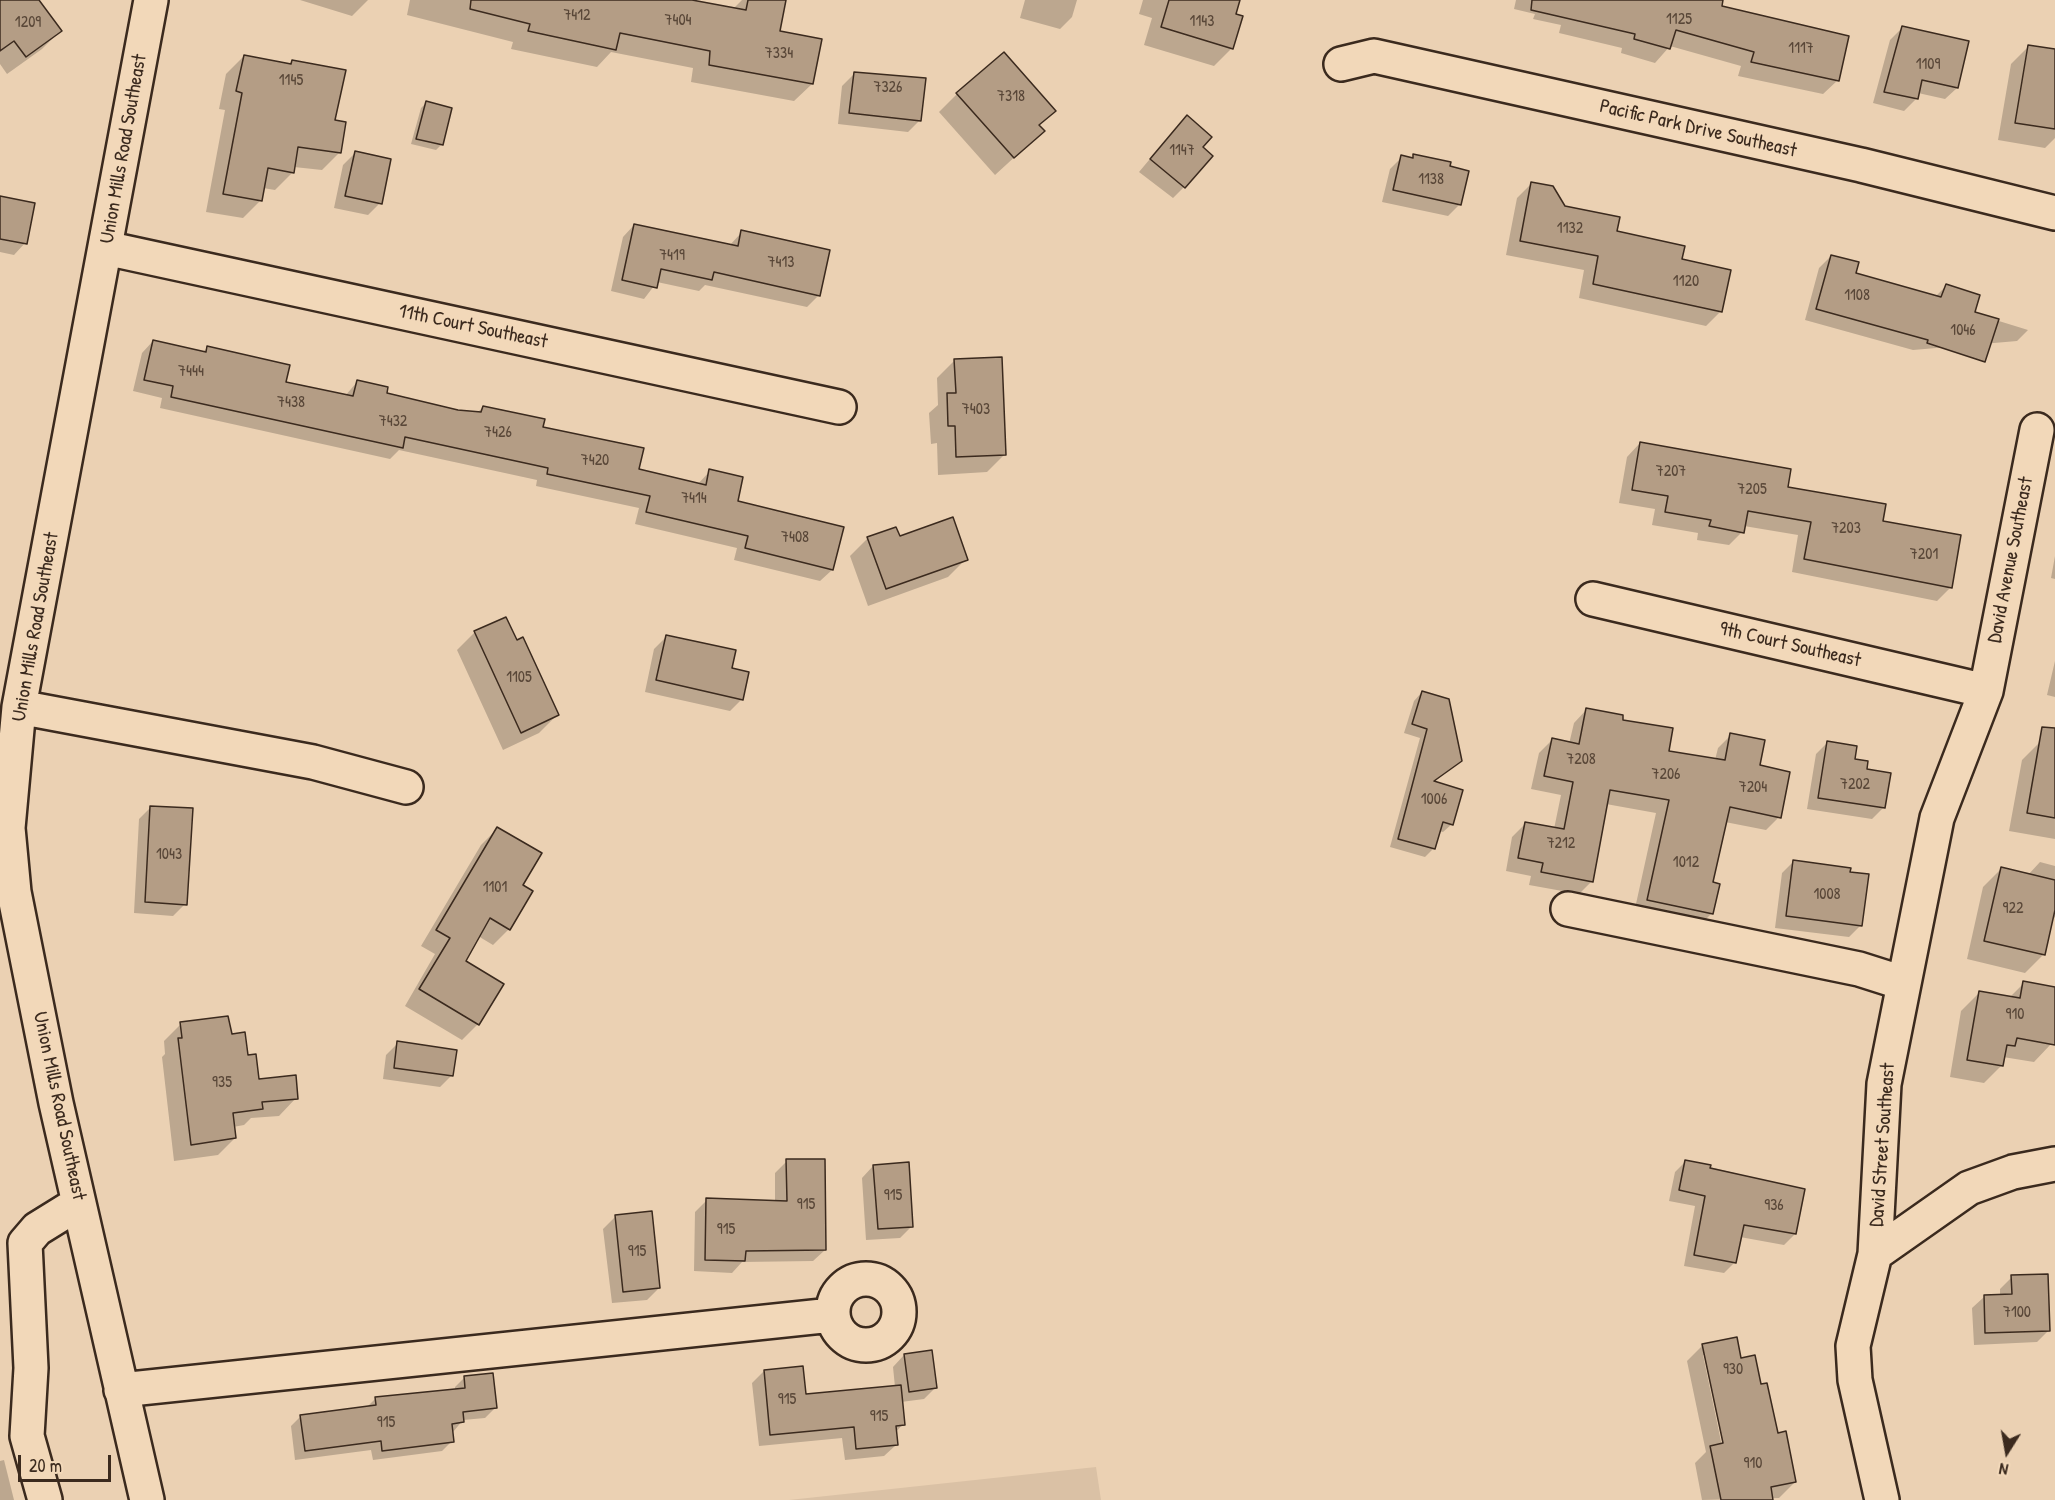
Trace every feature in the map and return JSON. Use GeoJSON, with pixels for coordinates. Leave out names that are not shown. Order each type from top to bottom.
{"type":"FeatureCollection","features":[{"type":"Feature","properties":{"kind":"street","name":"Union Mills Road Southeast"},"geometry":{"type":"LineString","coordinates":[[147,1500],[56,1102],[14,892],[8,828],[19,707],[152,0]]}},
{"type":"Feature","properties":{"kind":"street","name":"Pacific Park Drive Southeast"},"geometry":{"type":"LineString","coordinates":[[1341,64],[1374,56],[1861,165],[2055,213]]}},
{"type":"Feature","properties":{"kind":"street","name":"11th Court Southeast"},"geometry":{"type":"LineString","coordinates":[[106,248],[839,407]]}},
{"type":"Feature","properties":{"kind":"street","name":"David Avenue Southeast"},"geometry":{"type":"LineString","coordinates":[[1986,691],[2037,430]]}},
{"type":"Feature","properties":{"kind":"street","name":"9th Court Southeast"},"geometry":{"type":"LineString","coordinates":[[1593,598],[1986,691]]}},
{"type":"Feature","properties":{"kind":"street","name":"David Street Southeast"},"geometry":{"type":"LineString","coordinates":[[1882,1500],[1855,1380],[1853,1347],[1875,1254],[1884,1084],[1902,983],[1937,818],[1986,691]]}},
{"type":"Feature","properties":{"kind":"street"},"geometry":{"type":"LineString","coordinates":[[19,707],[313,762],[406,787]]}},
{"type":"Feature","properties":{"kind":"street"},"geometry":{"type":"LineString","coordinates":[[1568,909],[1859,969],[1902,983]]}},
{"type":"Feature","properties":{"kind":"street"},"geometry":{"type":"LineString","coordinates":[[1875,1254],[1969,1188],[2013,1172],[2055,1164]]}},
{"type":"Feature","properties":{"kind":"street"},"geometry":{"type":"LineString","coordinates":[[45,1500],[27,1436],[31,1368],[25,1243],[37,1229],[79,1203]]}},
{"type":"Feature","properties":{"kind":"street"},"geometry":{"type":"LineString","coordinates":[[121,1390],[832,1315]]}},
{"type":"Feature","properties":{"kind":"shaded area"},"geometry":{"type":"Polygon","coordinates":[[[1096,1467],[1101,1500],[789,1500],[1096,1467]]]}},
{"type":"Feature","properties":{"kind":"building"},"geometry":{"type":"Polygon","coordinates":[[[0,0],[39,0],[62,31],[26,57],[14,41],[0,51],[0,0]]]}},
{"type":"Feature","properties":{"kind":"building"},"geometry":{"type":"Polygon","coordinates":[[[471,0],[692,0],[746,10],[748,0],[786,0],[780,31],[822,39],[813,84],[709,65],[710,51],[620,33],[616,50],[528,31],[530,24],[470,9],[471,0]]]}},
{"type":"Feature","properties":{"kind":"building"},"geometry":{"type":"Polygon","coordinates":[[[1169,0],[1240,0],[1236,14],[1243,16],[1233,49],[1161,27],[1169,0]]]}},
{"type":"Feature","properties":{"kind":"building"},"geometry":{"type":"Polygon","coordinates":[[[1532,0],[1723,0],[1722,6],[1849,36],[1839,81],[1751,62],[1754,52],[1676,30],[1670,49],[1634,39],[1635,34],[1531,10],[1532,0]]]}},
{"type":"Feature","properties":{"kind":"building"},"geometry":{"type":"Polygon","coordinates":[[[1902,26],[1969,41],[1958,88],[1922,80],[1918,99],[1884,92],[1902,26]]]}},
{"type":"Feature","properties":{"kind":"building"},"geometry":{"type":"Polygon","coordinates":[[[2028,45],[2055,49],[2055,129],[2015,123],[2028,45]]]}},
{"type":"Feature","properties":{"kind":"building"},"geometry":{"type":"Polygon","coordinates":[[[1004,52],[1056,111],[1039,125],[1045,131],[1014,158],[956,93],[1004,52]]]}},
{"type":"Feature","properties":{"kind":"building"},"geometry":{"type":"Polygon","coordinates":[[[244,55],[291,64],[292,60],[346,70],[335,120],[346,122],[341,153],[298,147],[294,173],[268,168],[262,201],[223,194],[242,93],[236,91],[244,55]]]}},
{"type":"Feature","properties":{"kind":"building"},"geometry":{"type":"Polygon","coordinates":[[[854,72],[926,78],[921,121],[849,113],[854,72]]]}},
{"type":"Feature","properties":{"kind":"building"},"geometry":{"type":"Polygon","coordinates":[[[426,101],[452,108],[443,145],[416,139],[426,101]]]}},
{"type":"Feature","properties":{"kind":"building"},"geometry":{"type":"Polygon","coordinates":[[[1187,115],[1212,137],[1203,147],[1213,156],[1185,188],[1150,159],[1187,115]]]}},
{"type":"Feature","properties":{"kind":"building"},"geometry":{"type":"Polygon","coordinates":[[[355,151],[391,159],[382,204],[345,196],[355,151]]]}},
{"type":"Feature","properties":{"kind":"building"},"geometry":{"type":"Polygon","coordinates":[[[1413,154],[1451,162],[1450,166],[1469,171],[1461,205],[1393,190],[1401,155],[1413,158],[1413,154]]]}},
{"type":"Feature","properties":{"kind":"building"},"geometry":{"type":"Polygon","coordinates":[[[1531,182],[1553,186],[1565,206],[1620,217],[1617,231],[1685,246],[1682,259],[1731,270],[1722,312],[1593,284],[1598,256],[1520,241],[1531,182]]]}},
{"type":"Feature","properties":{"kind":"building"},"geometry":{"type":"Polygon","coordinates":[[[0,196],[35,203],[27,244],[0,239],[0,196]]]}},
{"type":"Feature","properties":{"kind":"building"},"geometry":{"type":"Polygon","coordinates":[[[634,224],[738,246],[741,230],[830,250],[820,296],[714,272],[712,280],[661,269],[657,288],[622,280],[634,224]]]}},
{"type":"Feature","properties":{"kind":"building"},"geometry":{"type":"Polygon","coordinates":[[[1831,255],[1859,262],[1856,273],[1941,297],[1946,284],[1980,295],[1975,312],[1999,319],[1985,362],[1927,343],[1928,340],[1816,309],[1831,255]]]}},
{"type":"Feature","properties":{"kind":"building"},"geometry":{"type":"Polygon","coordinates":[[[153,340],[206,352],[207,346],[290,365],[286,382],[353,396],[357,380],[388,387],[387,393],[458,410],[481,412],[483,406],[545,419],[543,427],[644,448],[639,469],[706,485],[709,469],[743,477],[738,501],[844,527],[833,570],[745,548],[748,536],[646,512],[650,496],[547,474],[548,468],[405,437],[403,448],[171,397],[173,386],[144,380],[153,340]]]}},
{"type":"Feature","properties":{"kind":"building"},"geometry":{"type":"Polygon","coordinates":[[[1002,357],[1006,455],[956,457],[955,426],[948,426],[947,393],[956,393],[954,359],[1002,357]]]}},
{"type":"Feature","properties":{"kind":"building"},"geometry":{"type":"Polygon","coordinates":[[[1640,442],[1791,469],[1788,487],[1886,504],[1883,521],[1961,535],[1952,588],[1804,559],[1811,522],[1748,511],[1744,533],[1709,526],[1711,520],[1665,512],[1668,496],[1632,490],[1640,442]]]}},
{"type":"Feature","properties":{"kind":"building"},"geometry":{"type":"Polygon","coordinates":[[[953,517],[968,560],[886,589],[867,537],[896,527],[900,536],[953,517]]]}},
{"type":"Feature","properties":{"kind":"building"},"geometry":{"type":"Polygon","coordinates":[[[506,617],[517,640],[523,637],[559,715],[521,733],[474,631],[506,617]]]}},
{"type":"Feature","properties":{"kind":"building"},"geometry":{"type":"Polygon","coordinates":[[[666,635],[736,650],[732,668],[749,672],[743,700],[656,680],[666,635]]]}},
{"type":"Feature","properties":{"kind":"building"},"geometry":{"type":"Polygon","coordinates":[[[1422,691],[1449,699],[1462,761],[1434,781],[1463,790],[1453,825],[1443,822],[1435,849],[1398,839],[1427,729],[1412,724],[1422,691]]]}},
{"type":"Feature","properties":{"kind":"building"},"geometry":{"type":"Polygon","coordinates":[[[1586,708],[1623,715],[1623,720],[1673,728],[1669,751],[1725,760],[1730,733],[1765,740],[1760,765],[1790,772],[1781,818],[1730,807],[1713,882],[1720,884],[1713,914],[1647,900],[1669,800],[1610,790],[1593,882],[1541,872],[1543,863],[1518,858],[1525,822],[1564,829],[1573,782],[1544,776],[1552,738],[1579,744],[1586,708]]]}},
{"type":"Feature","properties":{"kind":"building"},"geometry":{"type":"Polygon","coordinates":[[[2042,727],[2055,728],[2055,818],[2027,813],[2042,727]]]}},
{"type":"Feature","properties":{"kind":"building"},"geometry":{"type":"Polygon","coordinates":[[[1827,741],[1857,746],[1855,759],[1868,761],[1867,769],[1891,773],[1885,808],[1818,798],[1827,741]]]}},
{"type":"Feature","properties":{"kind":"building"},"geometry":{"type":"Polygon","coordinates":[[[150,806],[193,808],[187,905],[145,902],[150,806]]]}},
{"type":"Feature","properties":{"kind":"building"},"geometry":{"type":"Polygon","coordinates":[[[497,827],[542,853],[523,885],[533,891],[510,930],[490,918],[466,961],[504,984],[479,1025],[419,989],[450,938],[436,930],[497,827]]]}},
{"type":"Feature","properties":{"kind":"building"},"geometry":{"type":"Polygon","coordinates":[[[1793,860],[1851,868],[1850,872],[1869,874],[1862,926],[1786,916],[1793,860]]]}},
{"type":"Feature","properties":{"kind":"building"},"geometry":{"type":"Polygon","coordinates":[[[2001,867],[2055,880],[2055,910],[2045,955],[1984,941],[2001,867]]]}},
{"type":"Feature","properties":{"kind":"building"},"geometry":{"type":"Polygon","coordinates":[[[2023,981],[2055,987],[2055,1045],[2017,1038],[2015,1046],[2007,1045],[2003,1066],[1967,1060],[1979,991],[2020,998],[2023,981]]]}},
{"type":"Feature","properties":{"kind":"building"},"geometry":{"type":"Polygon","coordinates":[[[228,1016],[232,1034],[245,1032],[248,1055],[256,1054],[259,1079],[296,1075],[298,1099],[262,1102],[263,1109],[233,1113],[236,1138],[191,1145],[178,1038],[182,1038],[180,1022],[228,1016]]]}},
{"type":"Feature","properties":{"kind":"building"},"geometry":{"type":"Polygon","coordinates":[[[397,1041],[457,1050],[453,1076],[394,1068],[397,1041]]]}},
{"type":"Feature","properties":{"kind":"building"},"geometry":{"type":"Polygon","coordinates":[[[786,1159],[825,1159],[826,1250],[746,1251],[745,1261],[705,1260],[706,1198],[787,1201],[786,1159]]]}},
{"type":"Feature","properties":{"kind":"building"},"geometry":{"type":"Polygon","coordinates":[[[1685,1160],[1711,1165],[1710,1168],[1805,1189],[1796,1234],[1744,1225],[1736,1263],[1694,1255],[1705,1196],[1679,1190],[1685,1160]]]}},
{"type":"Feature","properties":{"kind":"building"},"geometry":{"type":"Polygon","coordinates":[[[909,1162],[913,1227],[878,1229],[873,1165],[909,1162]]]}},
{"type":"Feature","properties":{"kind":"building"},"geometry":{"type":"Polygon","coordinates":[[[652,1211],[660,1288],[623,1292],[615,1215],[652,1211]]]}},
{"type":"Feature","properties":{"kind":"building"},"geometry":{"type":"Polygon","coordinates":[[[2048,1274],[2050,1331],[1985,1333],[1984,1295],[2012,1294],[2011,1275],[2048,1274]]]}},
{"type":"Feature","properties":{"kind":"building"},"geometry":{"type":"Polygon","coordinates":[[[1737,1337],[1741,1358],[1755,1355],[1761,1384],[1767,1383],[1778,1433],[1786,1431],[1796,1482],[1771,1487],[1773,1500],[1721,1500],[1710,1446],[1723,1443],[1702,1344],[1737,1337]]]}},
{"type":"Feature","properties":{"kind":"building"},"geometry":{"type":"Polygon","coordinates":[[[932,1350],[937,1388],[909,1392],[904,1354],[932,1350]]]}},
{"type":"Feature","properties":{"kind":"building"},"geometry":{"type":"Polygon","coordinates":[[[803,1366],[806,1394],[901,1385],[905,1425],[896,1426],[898,1445],[856,1449],[854,1427],[770,1435],[764,1370],[803,1366]]]}},
{"type":"Feature","properties":{"kind":"building"},"geometry":{"type":"Polygon","coordinates":[[[493,1373],[497,1408],[463,1412],[464,1422],[452,1424],[454,1442],[382,1451],[381,1441],[305,1451],[300,1415],[376,1405],[375,1397],[465,1388],[464,1376],[493,1373]]]}}]}
